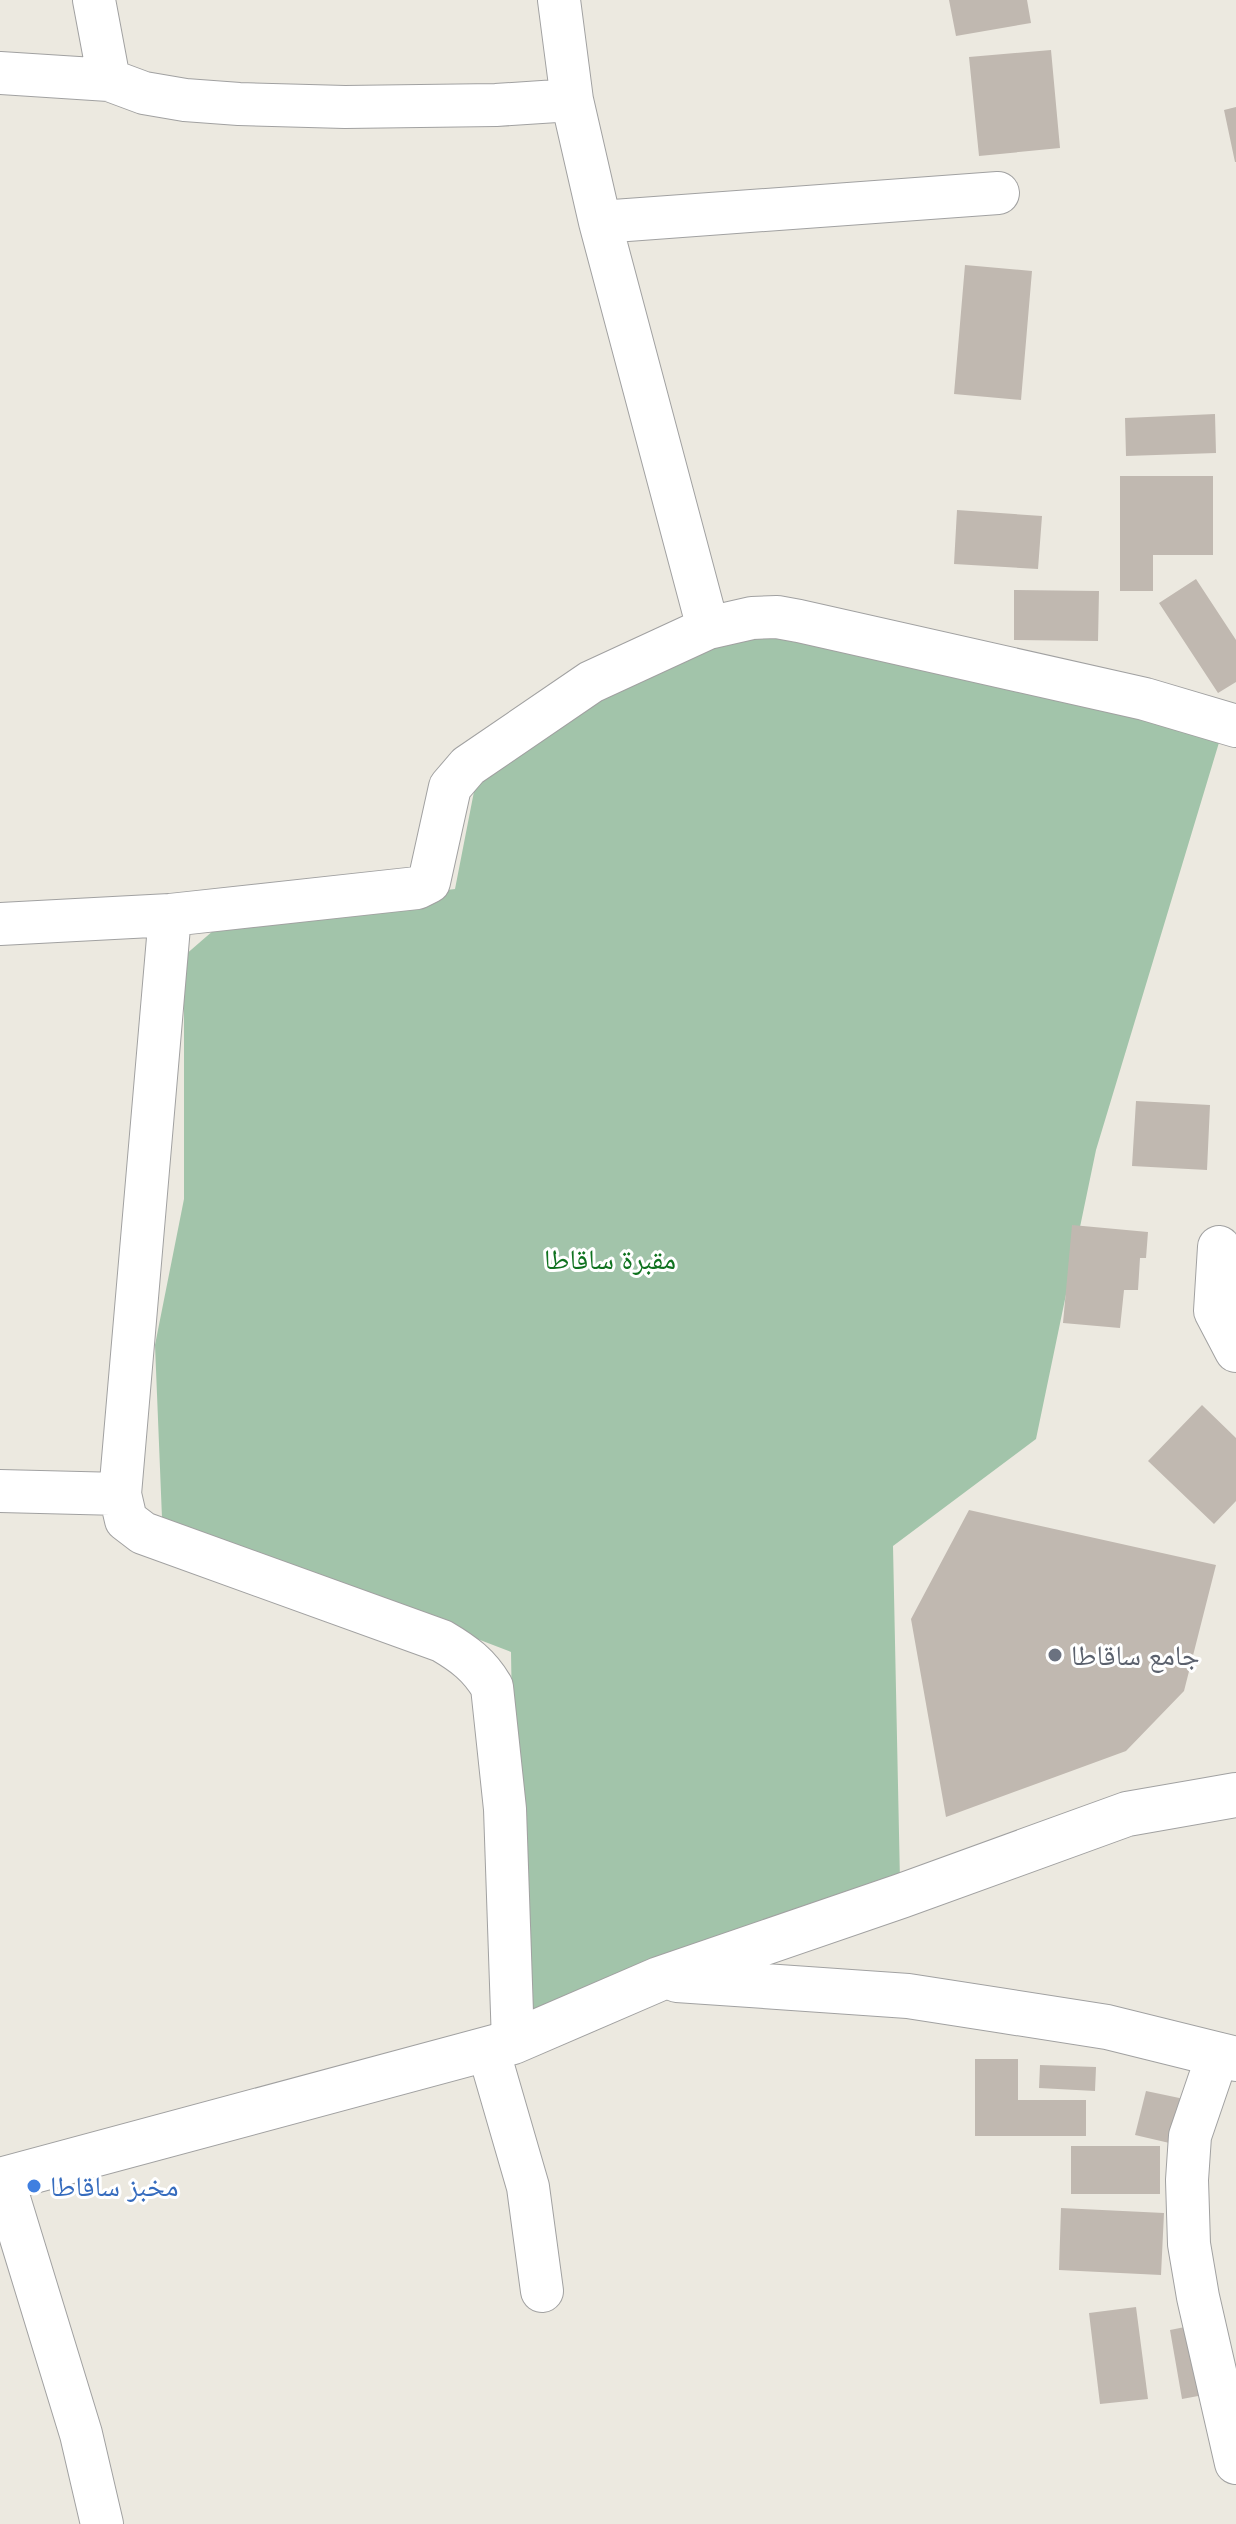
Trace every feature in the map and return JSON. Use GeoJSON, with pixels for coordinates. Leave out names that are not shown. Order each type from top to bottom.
{"type":"FeatureCollection","features":[{"type":"Feature","properties":{"kind":"street"},"geometry":{"type":"LineString","coordinates":[[94,0],[109,80]]}},
{"type":"Feature","properties":{"kind":"street"},"geometry":{"type":"LineString","coordinates":[[559,0],[572,100],[600,222],[708,628]]}},
{"type":"Feature","properties":{"kind":"street"},"geometry":{"type":"LineString","coordinates":[[0,73],[109,80],[144,93],[239,104],[465,106],[572,100]]}},
{"type":"Feature","properties":{"kind":"street"},"geometry":{"type":"LineString","coordinates":[[600,222],[998,193]]}},
{"type":"Feature","properties":{"kind":"street"},"geometry":{"type":"LineString","coordinates":[[0,924],[170,915],[417,888],[429,882],[450,787],[468,766],[591,682],[708,628],[752,618],[777,617],[1145,699],[1236,726]]}},
{"type":"Feature","properties":{"kind":"street"},"geometry":{"type":"LineString","coordinates":[[170,915],[120,1494],[126,1520],[143,1533],[442,1641],[466,1655],[492,1687],[505,1809],[500,2046],[528,2187],[542,2291]]}},
{"type":"Feature","properties":{"kind":"street"},"geometry":{"type":"LineString","coordinates":[[1219,1247],[1215,1311],[1236,1351]]}},
{"type":"Feature","properties":{"kind":"street"},"geometry":{"type":"LineString","coordinates":[[0,1491],[120,1494]]}},
{"type":"Feature","properties":{"kind":"street"},"geometry":{"type":"LineString","coordinates":[[102,2524],[81,2434],[2,2180],[500,2046],[659,1979],[1127,1814],[1236,1795]]}},
{"type":"Feature","properties":{"kind":"street"},"geometry":{"type":"LineString","coordinates":[[659,1979],[908,1996],[1107,2027],[1227,2057],[1190,2136],[1187,2180],[1189,2244],[1198,2297],[1236,2463]]}},
{"type":"Feature","properties":{"kind":"green space","name":"مقبرة ساقاطا"},"geometry":{"type":"Polygon","coordinates":[[[755,624],[1224,726],[1096,1150],[1036,1439],[893,1546],[900,1881],[517,2016],[511,1652],[162,1518],[155,1345],[184,1199],[184,956],[229,917],[455,889],[478,771],[608,681],[755,624]]]}},
{"type":"Feature","properties":{"kind":"building"},"geometry":{"type":"Polygon","coordinates":[[[949,0],[1027,0],[1031,23],[956,36],[949,0]]]}},
{"type":"Feature","properties":{"kind":"building"},"geometry":{"type":"Polygon","coordinates":[[[1051,50],[1060,148],[979,156],[969,57],[1051,50]]]}},
{"type":"Feature","properties":{"kind":"building"},"geometry":{"type":"Polygon","coordinates":[[[1236,107],[1236,162],[1235,162],[1224,110],[1236,107]]]}},
{"type":"Feature","properties":{"kind":"building"},"geometry":{"type":"Polygon","coordinates":[[[965,265],[1032,271],[1021,400],[954,394],[965,265]]]}},
{"type":"Feature","properties":{"kind":"building"},"geometry":{"type":"Polygon","coordinates":[[[1215,414],[1216,453],[1126,456],[1125,418],[1215,414]]]}},
{"type":"Feature","properties":{"kind":"building"},"geometry":{"type":"Polygon","coordinates":[[[1120,476],[1213,476],[1213,555],[1153,555],[1153,591],[1120,591],[1120,476]]]}},
{"type":"Feature","properties":{"kind":"building"},"geometry":{"type":"Polygon","coordinates":[[[957,510],[1042,516],[1038,569],[954,564],[957,510]]]}},
{"type":"Feature","properties":{"kind":"building"},"geometry":{"type":"Polygon","coordinates":[[[1196,579],[1236,640],[1236,682],[1218,693],[1159,603],[1196,579]]]}},
{"type":"Feature","properties":{"kind":"building"},"geometry":{"type":"Polygon","coordinates":[[[1014,590],[1099,591],[1098,641],[1014,640],[1014,590]]]}},
{"type":"Feature","properties":{"kind":"building"},"geometry":{"type":"Polygon","coordinates":[[[1136,1101],[1210,1105],[1207,1170],[1132,1166],[1136,1101]]]}},
{"type":"Feature","properties":{"kind":"building"},"geometry":{"type":"Polygon","coordinates":[[[1072,1225],[1148,1232],[1146,1258],[1140,1258],[1138,1290],[1124,1290],[1120,1328],[1063,1323],[1072,1225]]]}},
{"type":"Feature","properties":{"kind":"building"},"geometry":{"type":"Polygon","coordinates":[[[1202,1405],[1236,1438],[1236,1501],[1214,1524],[1148,1461],[1202,1405]]]}},
{"type":"Feature","properties":{"kind":"building","name":"جامع ساقاطا"},"geometry":{"type":"Polygon","coordinates":[[[969,1510],[1216,1565],[1184,1691],[1126,1751],[946,1817],[911,1619],[969,1510]]]}},
{"type":"Feature","properties":{"kind":"building"},"geometry":{"type":"Polygon","coordinates":[[[975,2059],[1018,2059],[1018,2100],[1086,2100],[1086,2136],[975,2136],[975,2059]]]}},
{"type":"Feature","properties":{"kind":"building"},"geometry":{"type":"Polygon","coordinates":[[[1040,2065],[1096,2067],[1095,2091],[1039,2088],[1040,2065]]]}},
{"type":"Feature","properties":{"kind":"building"},"geometry":{"type":"Polygon","coordinates":[[[1146,2091],[1189,2100],[1178,2145],[1135,2135],[1146,2091]]]}},
{"type":"Feature","properties":{"kind":"building"},"geometry":{"type":"Polygon","coordinates":[[[1071,2146],[1160,2146],[1160,2194],[1071,2194],[1071,2146]]]}},
{"type":"Feature","properties":{"kind":"building"},"geometry":{"type":"Polygon","coordinates":[[[1061,2208],[1164,2213],[1161,2275],[1059,2270],[1061,2208]]]}},
{"type":"Feature","properties":{"kind":"building"},"geometry":{"type":"Polygon","coordinates":[[[1136,2307],[1148,2399],[1100,2404],[1089,2313],[1136,2307]]]}},
{"type":"Feature","properties":{"kind":"building"},"geometry":{"type":"Polygon","coordinates":[[[1195,2325],[1209,2394],[1182,2399],[1170,2330],[1195,2325]]]}},
{"type":"Feature","properties":{"kind":"place","name":"جامع ساقاطا"},"geometry":{"type":"Point","coordinates":[1055,1655]}},
{"type":"Feature","properties":{"kind":"place","name":"مخبز ساقاطا"},"geometry":{"type":"Point","coordinates":[34,2186]}}]}
